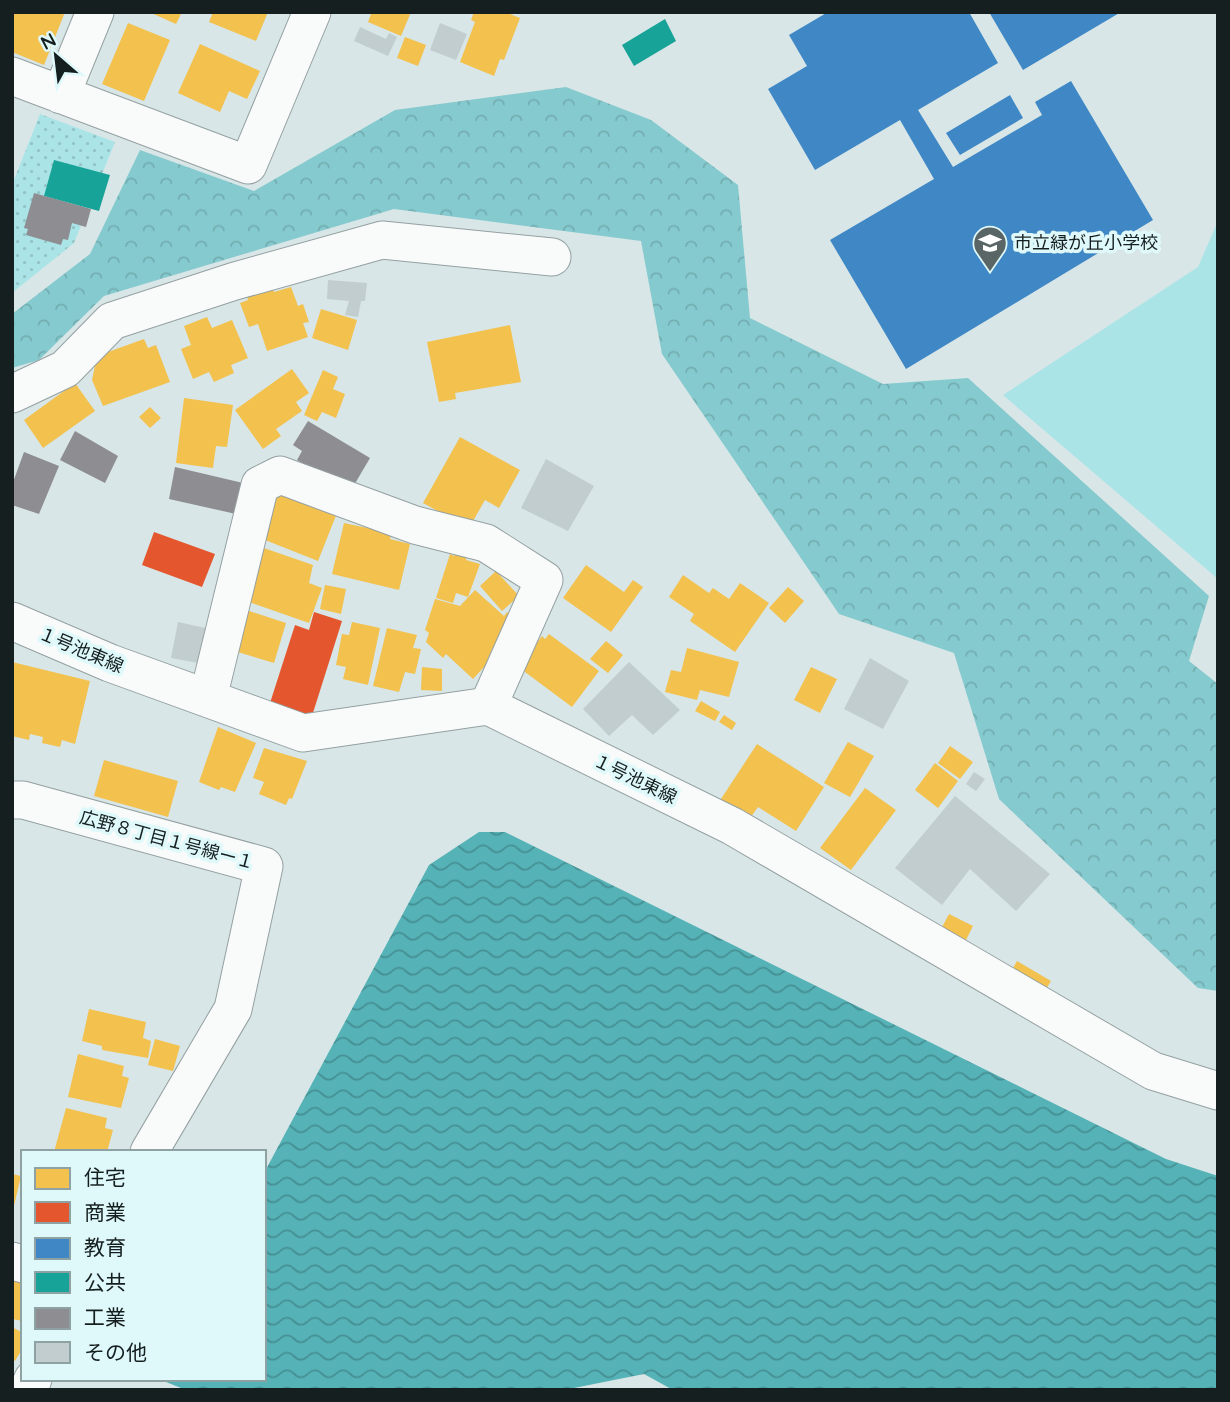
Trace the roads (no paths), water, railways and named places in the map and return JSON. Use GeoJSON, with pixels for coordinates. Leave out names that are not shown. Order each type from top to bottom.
{"type":"FeatureCollection","features":[{"type":"Feature","properties":{"kind":"street"},"geometry":{"type":"LineString","coordinates":[[61,95],[95,12]]}},
{"type":"Feature","properties":{"kind":"street"},"geometry":{"type":"LineString","coordinates":[[12,76],[248,165],[313,12]]}},
{"type":"Feature","properties":{"kind":"street"},"geometry":{"type":"LineString","coordinates":[[12,394],[65,369],[112,321],[235,281],[382,240],[552,257]]}},
{"type":"Feature","properties":{"kind":"street"},"geometry":{"type":"LineString","coordinates":[[208,698],[260,485],[279,475],[415,525],[486,543],[544,580],[488,706]]}},
{"type":"Feature","properties":{"kind":"street","name":"１号池東線"},"geometry":{"type":"LineString","coordinates":[[12,621],[110,663],[303,733],[488,706],[732,826],[1153,1071],[1218,1091]]}},
{"type":"Feature","properties":{"kind":"street","name":"広野８丁目１号線ー１"},"geometry":{"type":"LineString","coordinates":[[12,800],[23,800],[264,866],[233,1009],[150,1150]]}},
{"type":"Feature","properties":{"kind":"water"},"geometry":{"type":"Polygon","coordinates":[[[479,832],[505,832],[1166,1159],[1218,1176],[1218,1390],[673,1390],[644,1374],[564,1390],[186,1390],[166,1382],[266,1381],[266,1169],[429,865],[479,832]]]}},
{"type":"Feature","properties":{"kind":"place","name":"市立緑が丘小学校"},"geometry":{"type":"Point","coordinates":[990,273]}}]}
